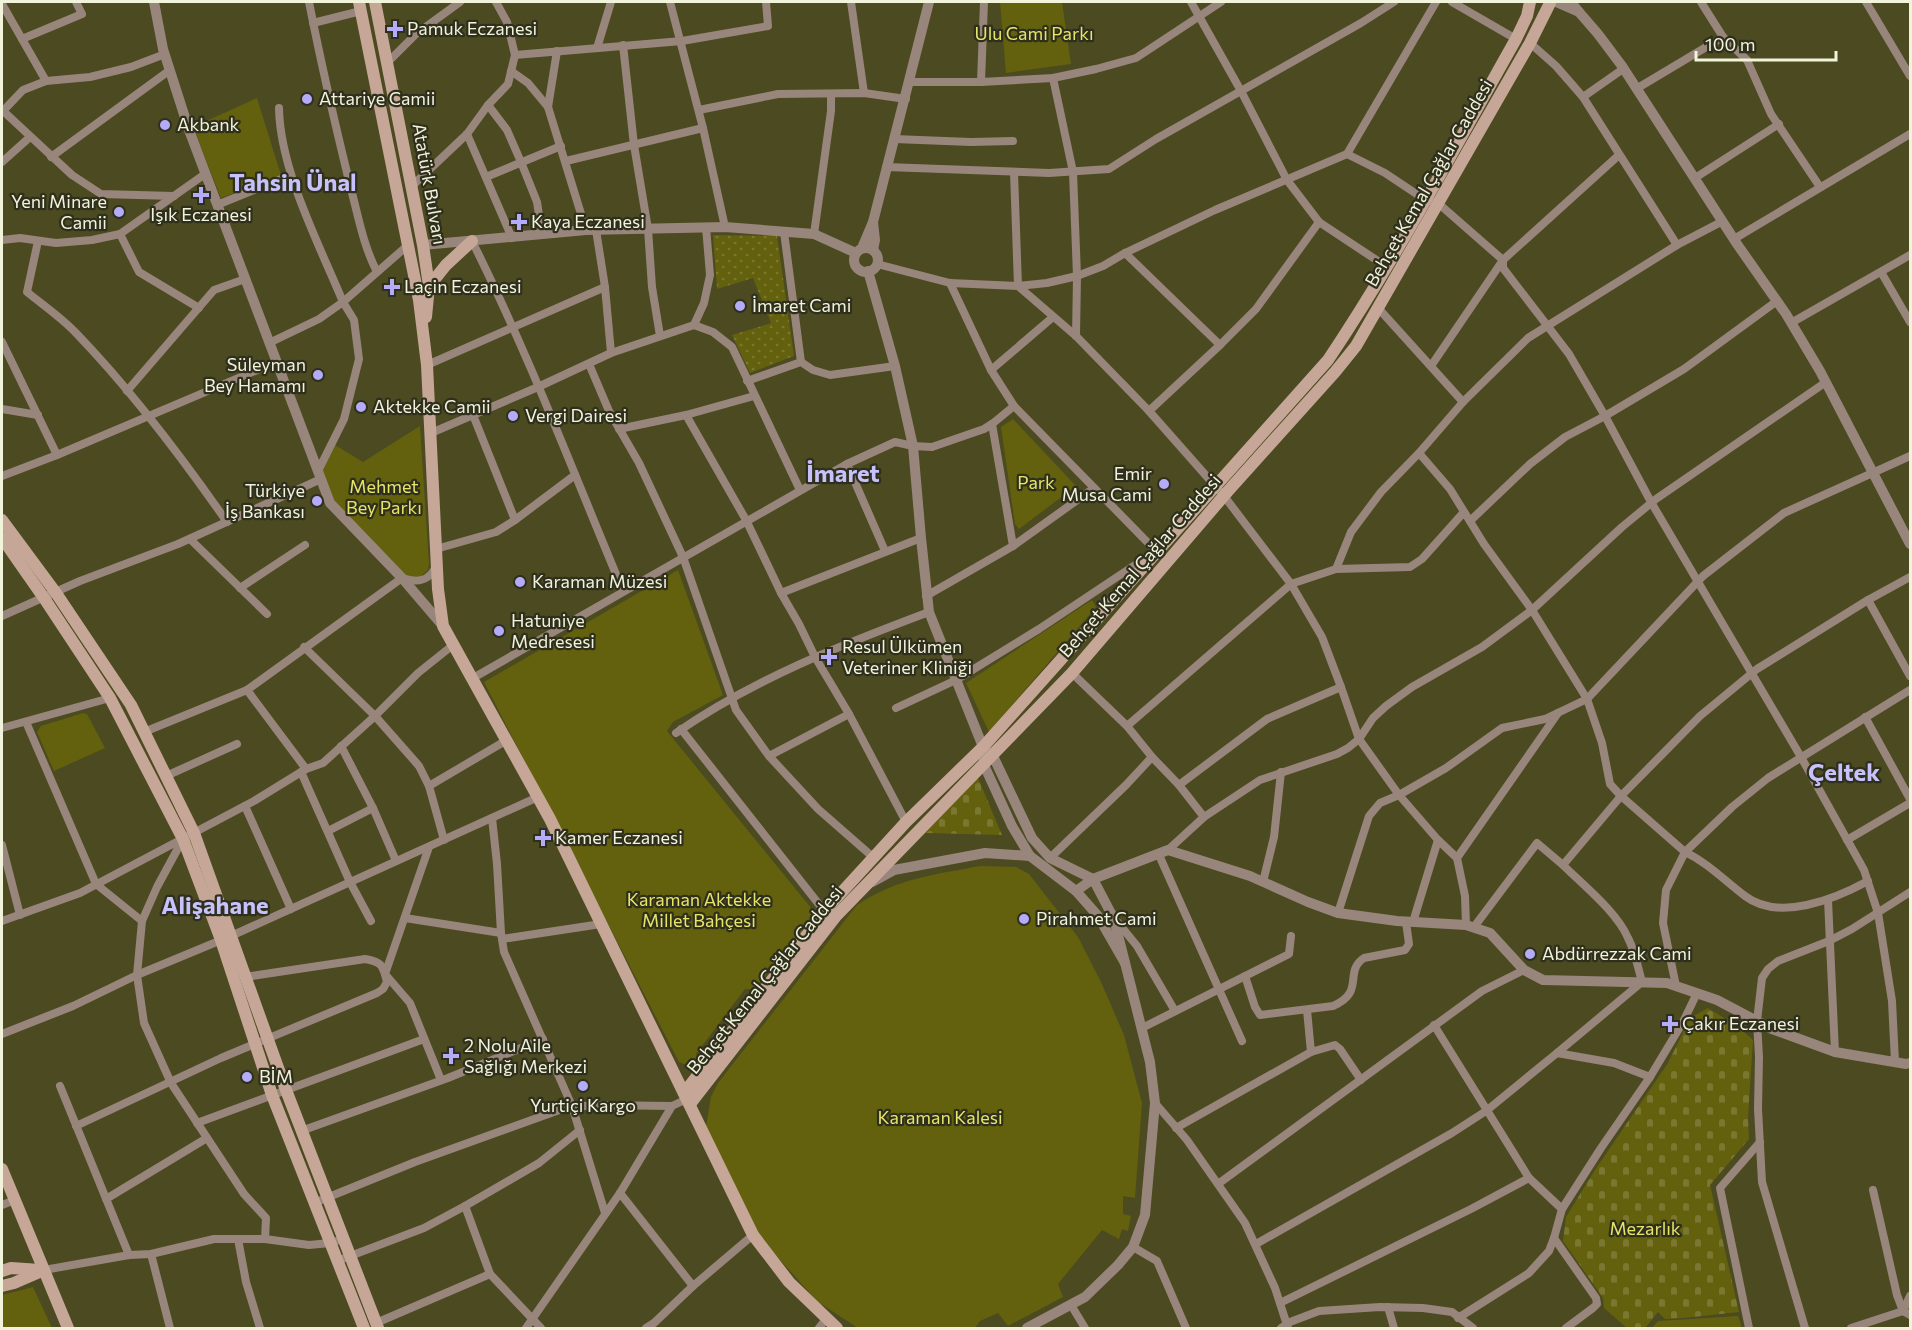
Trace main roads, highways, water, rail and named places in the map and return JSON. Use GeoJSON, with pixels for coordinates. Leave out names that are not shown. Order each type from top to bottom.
{"type":"FeatureCollection","features":[{"type":"Feature","properties":{"kind":"main road","name":"Atatürk Bulvarı"},"geometry":{"type":"LineString","coordinates":[[375,2],[412,186],[429,286],[423,339]]}},
{"type":"Feature","properties":{"kind":"main road","name":"Behçet Kemal Çağlar Caddesi"},"geometry":{"type":"LineString","coordinates":[[687,1098],[825,912],[906,822],[983,747],[1328,360],[1387,267],[1516,39],[1527,16],[1530,2]]}},
{"type":"Feature","properties":{"kind":"main road","name":"Behçet Kemal Çağlar Caddesi"},"geometry":{"type":"LineString","coordinates":[[687,1098],[836,916],[1072,673],[1356,346],[1530,43],[1549,2]]}},
{"type":"Feature","properties":{"kind":"main road","name":"Atatürk Bulvarı"},"geometry":{"type":"LineString","coordinates":[[360,6],[419,300],[423,339]]}},
{"type":"Feature","properties":{"kind":"main road"},"geometry":{"type":"LineString","coordinates":[[419,300],[446,265],[472,241]]}},
{"type":"Feature","properties":{"kind":"main road"},"geometry":{"type":"LineString","coordinates":[[407,246],[423,245]]}},
{"type":"Feature","properties":{"kind":"main road"},"geometry":{"type":"LineString","coordinates":[[423,339],[427,365],[438,589],[443,626],[538,797],[753,1235],[822,1324],[837,1329]]}},
{"type":"Feature","properties":{"kind":"main road"},"geometry":{"type":"LineString","coordinates":[[2,520],[10,549]]}},
{"type":"Feature","properties":{"kind":"main road"},"geometry":{"type":"LineString","coordinates":[[2,538],[50,596],[130,705],[166,776],[226,938],[261,1042],[286,1090],[377,1326]]}},
{"type":"Feature","properties":{"kind":"main road"},"geometry":{"type":"LineString","coordinates":[[50,596],[189,836]]}},
{"type":"Feature","properties":{"kind":"main road"},"geometry":{"type":"LineString","coordinates":[[226,938],[245,977],[272,1095],[364,1329]]}},
{"type":"Feature","properties":{"kind":"main road"},"geometry":{"type":"LineString","coordinates":[[2,1169],[68,1329]]}},
{"type":"Feature","properties":{"kind":"main road"},"geometry":{"type":"LineString","coordinates":[[2,1271],[11,1268],[44,1270]]}},
{"type":"Feature","properties":{"kind":"main road"},"geometry":{"type":"LineString","coordinates":[[2,1286],[44,1270]]}},
{"type":"Feature","properties":{"kind":"main road"},"geometry":{"type":"LineString","coordinates":[[822,1324],[849,1329]]}},
{"type":"Feature","properties":{"kind":"place","name":"Pamuk Eczanesi"},"geometry":{"type":"Point","coordinates":[395,29]}},
{"type":"Feature","properties":{"kind":"place","name":"Attariye Camii"},"geometry":{"type":"Point","coordinates":[307,99]}},
{"type":"Feature","properties":{"kind":"place","name":"Akbank"},"geometry":{"type":"Point","coordinates":[165,125]}},
{"type":"Feature","properties":{"kind":"place","name":"Işık Eczanesi"},"geometry":{"type":"Point","coordinates":[201,195]}},
{"type":"Feature","properties":{"kind":"place","name":"Yeni Minare Camii"},"geometry":{"type":"Point","coordinates":[119,212]}},
{"type":"Feature","properties":{"kind":"place","name":"Kaya Eczanesi"},"geometry":{"type":"Point","coordinates":[519,222]}},
{"type":"Feature","properties":{"kind":"place","name":"Laçin Eczanesi"},"geometry":{"type":"Point","coordinates":[392,287]}},
{"type":"Feature","properties":{"kind":"place","name":"İmaret Cami"},"geometry":{"type":"Point","coordinates":[740,306]}},
{"type":"Feature","properties":{"kind":"place","name":"Süleyman Bey Hamamı"},"geometry":{"type":"Point","coordinates":[318,375]}},
{"type":"Feature","properties":{"kind":"place","name":"Aktekke Camii"},"geometry":{"type":"Point","coordinates":[361,407]}},
{"type":"Feature","properties":{"kind":"place","name":"Vergi Dairesi"},"geometry":{"type":"Point","coordinates":[513,416]}},
{"type":"Feature","properties":{"kind":"place","name":"Emir Musa Cami"},"geometry":{"type":"Point","coordinates":[1164,484]}},
{"type":"Feature","properties":{"kind":"place","name":"Türkiye İş Bankası"},"geometry":{"type":"Point","coordinates":[317,501]}},
{"type":"Feature","properties":{"kind":"place","name":"Karaman Müzesi"},"geometry":{"type":"Point","coordinates":[520,582]}},
{"type":"Feature","properties":{"kind":"place","name":"Hatuniye Medresesi"},"geometry":{"type":"Point","coordinates":[499,631]}},
{"type":"Feature","properties":{"kind":"place","name":"Resul Ülkümen Veteriner Kliniği"},"geometry":{"type":"Point","coordinates":[829,657]}},
{"type":"Feature","properties":{"kind":"place","name":"Kamer Eczanesi"},"geometry":{"type":"Point","coordinates":[543,838]}},
{"type":"Feature","properties":{"kind":"place","name":"Pirahmet Cami"},"geometry":{"type":"Point","coordinates":[1024,919]}},
{"type":"Feature","properties":{"kind":"place","name":"Abdürrezzak Cami"},"geometry":{"type":"Point","coordinates":[1530,954]}},
{"type":"Feature","properties":{"kind":"place","name":"Çakır Eczanesi"},"geometry":{"type":"Point","coordinates":[1670,1024]}},
{"type":"Feature","properties":{"kind":"place","name":"2 Nolu Aile Sağlığı Merkezi"},"geometry":{"type":"Point","coordinates":[451,1056]}},
{"type":"Feature","properties":{"kind":"place","name":"BİM"},"geometry":{"type":"Point","coordinates":[247,1077]}},
{"type":"Feature","properties":{"kind":"place","name":"Yurtiçi Kargo"},"geometry":{"type":"Point","coordinates":[583,1086]}},
{"type":"Feature","properties":{"kind":"district","name":"Tahsin Ünal"},"geometry":{"type":"Point","coordinates":[293,183]}},
{"type":"Feature","properties":{"kind":"district","name":"İmaret"},"geometry":{"type":"Point","coordinates":[843,474]}},
{"type":"Feature","properties":{"kind":"district","name":"Çeltek"},"geometry":{"type":"Point","coordinates":[1844,773]}},
{"type":"Feature","properties":{"kind":"district","name":"Alişahane"},"geometry":{"type":"Point","coordinates":[215,906]}},
{"type":"Feature","properties":{"kind":"park label","name":"Ulu Cami Parkı"},"geometry":{"type":"Point","coordinates":[1034,34]}},
{"type":"Feature","properties":{"kind":"park label","name":"Park"},"geometry":{"type":"Point","coordinates":[1036,483]}},
{"type":"Feature","properties":{"kind":"park label","name":"Mehmet Bey Parkı"},"geometry":{"type":"Point","coordinates":[384,497]}},
{"type":"Feature","properties":{"kind":"park label","name":"Karaman Aktekke Millet Bahçesi"},"geometry":{"type":"Point","coordinates":[699,910]}},
{"type":"Feature","properties":{"kind":"park label","name":"Karaman Kalesi"},"geometry":{"type":"Point","coordinates":[940,1118]}},
{"type":"Feature","properties":{"kind":"park label","name":"Mezarlık"},"geometry":{"type":"Point","coordinates":[1645,1229]}}]}
